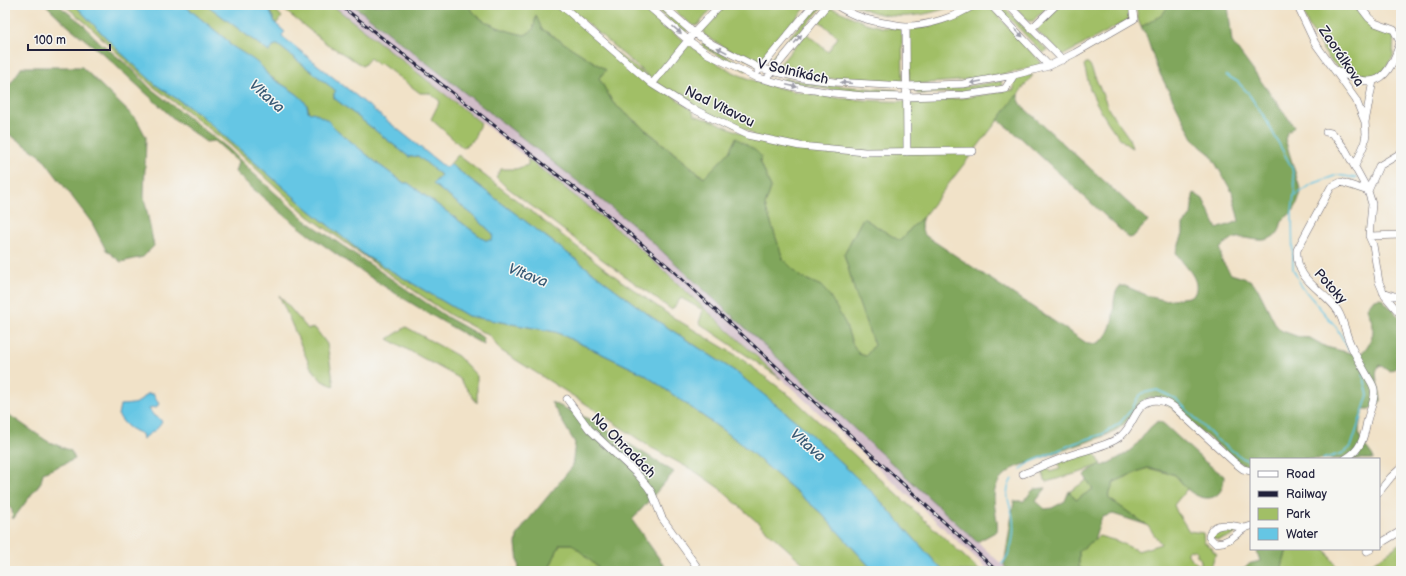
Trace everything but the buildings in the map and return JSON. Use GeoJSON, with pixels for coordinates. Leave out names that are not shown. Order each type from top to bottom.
{"type":"FeatureCollection","features":[{"type":"Feature","properties":{"kind":"street","name":"Nad Vltavou"},"geometry":{"type":"LineString","coordinates":[[561,5],[652,84],[687,106],[747,135],[800,146],[865,152],[973,151]]}},
{"type":"Feature","properties":{"kind":"street","name":"V Solníkách"},"geometry":{"type":"LineString","coordinates":[[647,5],[708,54],[754,77],[795,87],[864,96],[907,97],[964,95],[1005,88],[1014,75]]}},
{"type":"Feature","properties":{"kind":"street","name":"V Solníkách"},"geometry":{"type":"LineString","coordinates":[[662,5],[694,33],[712,44],[770,72],[834,82],[906,86],[963,84],[1014,75],[1049,66],[1134,19],[1132,5]]}},
{"type":"Feature","properties":{"kind":"street"},"geometry":{"type":"LineString","coordinates":[[652,84],[694,33],[720,5]]}},
{"type":"Feature","properties":{"kind":"street"},"geometry":{"type":"LineString","coordinates":[[754,77],[759,68],[813,5]]}},
{"type":"Feature","properties":{"kind":"street"},"geometry":{"type":"LineString","coordinates":[[766,80],[770,72],[827,5]]}},
{"type":"Feature","properties":{"kind":"street"},"geometry":{"type":"LineString","coordinates":[[836,5],[850,14],[871,21],[906,26],[940,21],[966,11],[974,5]]}},
{"type":"Feature","properties":{"kind":"street"},"geometry":{"type":"LineString","coordinates":[[991,5],[1049,66]]}},
{"type":"Feature","properties":{"kind":"street"},"geometry":{"type":"LineString","coordinates":[[1008,5],[1062,60]]}},
{"type":"Feature","properties":{"kind":"street"},"geometry":{"type":"LineString","coordinates":[[1031,29],[1056,5]]}},
{"type":"Feature","properties":{"kind":"street","name":"Zaorálkova"},"geometry":{"type":"LineString","coordinates":[[1297,5],[1315,43],[1356,100],[1365,122]]}},
{"type":"Feature","properties":{"kind":"street"},"geometry":{"type":"LineString","coordinates":[[1332,67],[1353,78],[1366,82],[1378,80],[1387,71],[1397,52],[1401,41],[1394,30],[1375,23],[1368,18],[1359,5]]}},
{"type":"Feature","properties":{"kind":"street"},"geometry":{"type":"LineString","coordinates":[[906,26],[907,152]]}},
{"type":"Feature","properties":{"kind":"street"},"geometry":{"type":"LineString","coordinates":[[1355,166],[1364,145],[1366,134],[1365,122],[1373,81]]}},
{"type":"Feature","properties":{"kind":"street"},"geometry":{"type":"LineString","coordinates":[[1326,132],[1331,133],[1336,137],[1355,166],[1368,191],[1372,204],[1369,236],[1373,245],[1379,282],[1383,292],[1401,315]]}},
{"type":"Feature","properties":{"kind":"street"},"geometry":{"type":"LineString","coordinates":[[1368,191],[1379,166],[1401,153]]}},
{"type":"Feature","properties":{"kind":"street","name":"Potoky"},"geometry":{"type":"LineString","coordinates":[[1346,458],[1356,450],[1365,436],[1367,419],[1373,402],[1374,389],[1350,344],[1344,322],[1337,310],[1306,279],[1299,267],[1297,250],[1331,187],[1341,182],[1368,191]]}},
{"type":"Feature","properties":{"kind":"street"},"geometry":{"type":"LineString","coordinates":[[1369,236],[1401,234]]}},
{"type":"Feature","properties":{"kind":"street"},"geometry":{"type":"LineString","coordinates":[[1383,292],[1394,296],[1401,296]]}},
{"type":"Feature","properties":{"kind":"street","name":"Na Ohradách"},"geometry":{"type":"LineString","coordinates":[[567,399],[589,429],[638,475],[648,487],[662,518],[700,571]]}},
{"type":"Feature","properties":{"kind":"street"},"geometry":{"type":"LineString","coordinates":[[1023,474],[1054,461],[1113,441],[1123,435],[1143,405],[1154,400],[1168,403],[1174,407],[1234,462],[1243,469],[1250,471]]}},
{"type":"Feature","properties":{"kind":"street"},"geometry":{"type":"LineString","coordinates":[[1380,491],[1391,477],[1401,468]]}},
{"type":"Feature","properties":{"kind":"street"},"geometry":{"type":"LineString","coordinates":[[1380,543],[1401,531]]}},
{"type":"Feature","properties":{"kind":"shaded area"},"geometry":{"type":"Polygon","coordinates":[[[332,5],[353,5],[637,228],[1009,571],[990,571],[629,238],[332,5]]]}},
{"type":"Feature","properties":{"kind":"green space"},"geometry":{"type":"Polygon","coordinates":[[[46,5],[58,5],[83,24],[96,39],[133,70],[150,88],[229,149],[305,220],[447,317],[479,335],[483,338],[484,345],[386,288],[322,244],[292,221],[235,172],[238,162],[215,141],[206,142],[174,119],[102,53],[68,26],[46,5]]]}},
{"type":"Feature","properties":{"kind":"green space"},"geometry":{"type":"Polygon","coordinates":[[[64,5],[75,5],[118,50],[156,85],[198,113],[308,209],[366,256],[468,316],[556,332],[644,374],[738,441],[821,513],[871,568],[872,571],[812,571],[719,488],[696,472],[650,447],[589,406],[500,350],[490,336],[450,315],[308,216],[230,145],[151,85],[86,23],[64,5]]]}},
{"type":"Feature","properties":{"kind":"green space"},"geometry":{"type":"Polygon","coordinates":[[[184,5],[207,5],[269,52],[275,44],[278,45],[336,91],[334,93],[334,98],[409,157],[418,156],[441,175],[433,184],[473,215],[493,234],[492,241],[485,240],[408,183],[404,183],[378,164],[327,120],[310,113],[308,111],[308,106],[297,94],[268,75],[261,66],[229,44],[228,41],[184,5]]]}},
{"type":"Feature","properties":{"kind":"green space"},"geometry":{"type":"Polygon","coordinates":[[[264,5],[271,5],[282,17],[276,24],[268,8],[264,5]]]}},
{"type":"Feature","properties":{"kind":"green space"},"geometry":{"type":"Polygon","coordinates":[[[278,5],[332,5],[481,123],[474,139],[463,148],[431,119],[440,101],[429,93],[420,93],[380,63],[378,65],[370,58],[363,66],[327,44],[278,5]]]}},
{"type":"Feature","properties":{"kind":"green space"},"geometry":{"type":"Polygon","coordinates":[[[353,5],[467,5],[484,21],[508,31],[525,35],[533,30],[536,16],[542,29],[606,70],[599,78],[613,103],[704,178],[729,152],[736,138],[756,151],[761,156],[760,161],[771,188],[765,205],[783,259],[801,277],[821,286],[830,296],[845,323],[852,343],[859,354],[866,356],[874,345],[856,295],[844,254],[863,218],[900,241],[923,217],[921,227],[926,236],[1088,344],[1094,344],[1106,336],[1113,316],[1115,296],[1117,289],[1120,286],[1125,286],[1151,297],[1164,300],[1189,297],[1195,293],[1196,287],[1193,276],[1176,252],[1183,234],[1183,225],[1191,215],[1194,193],[1203,199],[1217,229],[1239,221],[1232,192],[1210,154],[1193,138],[1157,68],[1146,35],[1141,27],[1162,15],[1169,5],[1228,5],[1232,42],[1294,126],[1287,134],[1285,139],[1301,192],[1298,203],[1291,213],[1283,220],[1277,234],[1268,239],[1261,240],[1241,238],[1227,242],[1220,249],[1222,261],[1231,274],[1250,280],[1258,289],[1276,325],[1282,331],[1299,337],[1310,338],[1326,347],[1359,355],[1369,344],[1373,333],[1373,325],[1367,308],[1374,299],[1381,298],[1401,319],[1401,365],[1390,371],[1380,365],[1377,368],[1376,377],[1381,401],[1370,409],[1364,409],[1360,422],[1359,431],[1361,439],[1374,458],[1250,458],[1250,468],[1237,461],[1160,398],[1153,397],[1143,401],[1123,425],[1108,434],[1014,468],[1007,473],[998,483],[994,493],[997,531],[977,542],[637,228],[353,5]]]}},
{"type":"Feature","properties":{"kind":"green space"},"geometry":{"type":"Polygon","coordinates":[[[467,5],[559,5],[616,53],[660,86],[566,5],[641,5],[684,41],[731,71],[752,80],[776,87],[827,96],[879,101],[927,101],[954,99],[1014,90],[1014,79],[1026,75],[1033,75],[923,217],[900,241],[863,218],[844,254],[856,295],[874,345],[866,356],[859,354],[852,343],[845,323],[821,286],[801,277],[783,259],[765,205],[771,188],[757,153],[736,138],[729,152],[705,178],[613,103],[599,78],[606,70],[542,29],[536,17],[533,30],[525,35],[508,31],[484,21],[467,5]],[[662,87],[693,111],[694,115],[708,119],[756,139],[750,132],[718,119],[662,87]]]}},
{"type":"Feature","properties":{"kind":"green space"},"geometry":{"type":"Polygon","coordinates":[[[651,5],[659,5],[688,30],[684,34],[651,5]]]}},
{"type":"Feature","properties":{"kind":"green space"},"geometry":{"type":"Polygon","coordinates":[[[668,5],[715,5],[698,25],[695,26],[690,24],[668,5]]]}},
{"type":"Feature","properties":{"kind":"green space"},"geometry":{"type":"Polygon","coordinates":[[[724,5],[808,5],[759,62],[755,63],[727,49],[704,35],[704,29],[724,5]]]}},
{"type":"Feature","properties":{"kind":"green space"},"geometry":{"type":"Polygon","coordinates":[[[817,5],[823,6],[774,63],[770,60],[817,5]]]}},
{"type":"Feature","properties":{"kind":"green space"},"geometry":{"type":"Polygon","coordinates":[[[855,5],[956,5],[930,13],[893,16],[880,14],[855,5]]]}},
{"type":"Feature","properties":{"kind":"green space"},"geometry":{"type":"Polygon","coordinates":[[[983,5],[988,5],[1041,62],[1039,66],[1005,74],[957,81],[915,84],[911,81],[909,79],[909,32],[913,29],[949,20],[983,5]]]}},
{"type":"Feature","properties":{"kind":"green space"},"geometry":{"type":"Polygon","coordinates":[[[996,5],[1002,5],[1047,50],[1043,53],[996,5]]]}},
{"type":"Feature","properties":{"kind":"green space"},"geometry":{"type":"Polygon","coordinates":[[[1013,5],[1049,5],[1033,21],[1028,21],[1013,5]]]}},
{"type":"Feature","properties":{"kind":"green space"},"geometry":{"type":"Polygon","coordinates":[[[1059,5],[1129,5],[1130,15],[1128,20],[1064,55],[1061,54],[1037,31],[1038,26],[1059,5]]]}},
{"type":"Feature","properties":{"kind":"green space"},"geometry":{"type":"Polygon","coordinates":[[[1136,5],[1169,5],[1162,15],[1141,27],[1138,20],[1136,5]]]}},
{"type":"Feature","properties":{"kind":"green space"},"geometry":{"type":"Polygon","coordinates":[[[1300,5],[1355,5],[1371,24],[1381,29],[1394,32],[1393,57],[1380,76],[1370,79],[1345,73],[1334,64],[1327,56],[1308,25],[1300,5]]]}},
{"type":"Feature","properties":{"kind":"green space"},"geometry":{"type":"Polygon","coordinates":[[[828,8],[866,23],[884,28],[900,29],[902,31],[902,82],[884,83],[855,81],[782,71],[780,68],[781,63],[806,33],[828,52],[838,37],[818,20],[828,8]]]}},
{"type":"Feature","properties":{"kind":"green space"},"geometry":{"type":"Polygon","coordinates":[[[704,42],[748,67],[746,71],[701,46],[704,42]]]}},
{"type":"Feature","properties":{"kind":"green space"},"geometry":{"type":"Polygon","coordinates":[[[1086,63],[1090,65],[1109,110],[1129,138],[1132,148],[1120,138],[1097,104],[1090,89],[1084,65],[1086,63]]]}},
{"type":"Feature","properties":{"kind":"green space"},"geometry":{"type":"Polygon","coordinates":[[[22,67],[82,67],[137,120],[146,137],[144,197],[154,246],[143,257],[121,262],[106,250],[92,223],[41,156],[10,135],[5,134],[5,91],[22,67]]]}},
{"type":"Feature","properties":{"kind":"green space"},"geometry":{"type":"Polygon","coordinates":[[[784,78],[840,86],[897,90],[897,95],[853,93],[782,82],[784,78]]]}},
{"type":"Feature","properties":{"kind":"green space"},"geometry":{"type":"Polygon","coordinates":[[[1001,81],[1002,86],[963,92],[917,94],[916,89],[962,87],[1001,81]]]}},
{"type":"Feature","properties":{"kind":"green space"},"geometry":{"type":"Polygon","coordinates":[[[1019,95],[1019,100],[1023,107],[1148,221],[1133,237],[1129,238],[1021,138],[998,120],[1015,97],[1019,95]]]}},
{"type":"Feature","properties":{"kind":"green space"},"geometry":{"type":"Polygon","coordinates":[[[458,155],[620,280],[671,316],[739,357],[794,399],[980,571],[943,571],[874,494],[802,426],[736,372],[653,318],[450,164],[458,155]]]}},
{"type":"Feature","properties":{"kind":"green space"},"geometry":{"type":"Polygon","coordinates":[[[528,159],[628,238],[781,379],[699,323],[703,310],[681,298],[672,310],[596,255],[504,185],[496,177],[501,169],[516,169],[528,165],[528,159]]]}},
{"type":"Feature","properties":{"kind":"green space"},"geometry":{"type":"Polygon","coordinates":[[[279,295],[308,329],[315,328],[327,344],[334,386],[322,381],[310,366],[279,295]]]}},
{"type":"Feature","properties":{"kind":"green space"},"geometry":{"type":"Polygon","coordinates":[[[406,327],[458,356],[477,376],[477,403],[459,378],[388,339],[406,327]]]}},
{"type":"Feature","properties":{"kind":"green space"},"geometry":{"type":"Polygon","coordinates":[[[551,402],[591,420],[674,472],[632,520],[668,571],[602,571],[572,544],[560,544],[548,571],[519,571],[516,544],[517,536],[525,524],[572,467],[575,443],[551,402]]]}},
{"type":"Feature","properties":{"kind":"green space"},"geometry":{"type":"Polygon","coordinates":[[[5,412],[47,441],[71,451],[75,459],[43,473],[41,482],[13,519],[12,510],[5,503],[5,412]]]}},
{"type":"Feature","properties":{"kind":"green space"},"geometry":{"type":"Polygon","coordinates":[[[1159,421],[1204,461],[1224,476],[1221,491],[1217,495],[1212,498],[1206,498],[1193,494],[1175,475],[1166,472],[1148,468],[1136,472],[1114,482],[1108,498],[1147,525],[1113,514],[1102,517],[1094,540],[1079,551],[1079,567],[1085,571],[1009,571],[1004,566],[1014,501],[1024,501],[1033,490],[1046,488],[1036,501],[1045,509],[1052,508],[1065,501],[1069,491],[1076,500],[1093,489],[1084,475],[1095,467],[1101,464],[1103,466],[1130,451],[1149,429],[1159,421]]]}},
{"type":"Feature","properties":{"kind":"green space"},"geometry":{"type":"Polygon","coordinates":[[[1093,449],[1101,464],[1082,472],[1046,482],[1040,467],[1047,465],[1050,472],[1060,469],[1057,461],[1093,449]]]}},
{"type":"Feature","properties":{"kind":"green space"},"geometry":{"type":"Polygon","coordinates":[[[1148,468],[1175,475],[1187,489],[1174,505],[1177,512],[1189,531],[1203,533],[1204,542],[1217,554],[1214,558],[1210,571],[1085,571],[1079,567],[1079,551],[1099,536],[1117,541],[1138,551],[1161,544],[1147,525],[1108,498],[1114,482],[1148,468]],[[1194,549],[1193,551],[1190,550],[1188,552],[1188,555],[1199,565],[1202,562],[1196,554],[1198,553],[1194,549]]]}},
{"type":"Feature","properties":{"kind":"green space"},"geometry":{"type":"Polygon","coordinates":[[[1087,480],[1093,489],[1076,500],[1069,492],[1087,480]]]}},
{"type":"Feature","properties":{"kind":"green space"},"geometry":{"type":"Polygon","coordinates":[[[1219,528],[1241,529],[1230,537],[1217,540],[1212,537],[1213,533],[1219,528]]]}},
{"type":"Feature","properties":{"kind":"green space"},"geometry":{"type":"Polygon","coordinates":[[[1401,543],[1401,571],[1368,571],[1370,565],[1401,543]]]}},
{"type":"Feature","properties":{"kind":"green space"},"geometry":{"type":"Polygon","coordinates":[[[560,544],[572,544],[602,571],[548,571],[560,544]]]}},
{"type":"Feature","properties":{"kind":"green space"},"geometry":{"type":"Polygon","coordinates":[[[1260,550],[1287,550],[1281,571],[1241,571],[1248,564],[1260,561],[1257,552],[1260,550]]]}},
{"type":"Feature","properties":{"kind":"green space"},"geometry":{"type":"Polygon","coordinates":[[[1287,550],[1326,550],[1338,569],[1334,571],[1281,571],[1287,550]]]}},
{"type":"Feature","properties":{"kind":"water","name":"Vltava"},"geometry":{"type":"Polygon","coordinates":[[[75,5],[184,5],[228,41],[229,44],[263,67],[268,75],[273,79],[298,95],[307,105],[310,113],[313,112],[327,120],[378,164],[404,183],[408,183],[485,240],[492,240],[493,234],[473,215],[433,184],[441,175],[418,156],[409,157],[334,98],[334,93],[336,91],[278,45],[275,45],[269,52],[207,5],[264,5],[268,8],[276,24],[285,32],[282,35],[283,37],[446,168],[450,164],[653,318],[736,372],[802,426],[874,494],[943,571],[872,571],[871,568],[821,513],[738,441],[644,374],[556,332],[468,316],[366,256],[308,209],[198,113],[156,85],[118,50],[75,5]]]}},
{"type":"Feature","properties":{"kind":"water"},"geometry":{"type":"Polygon","coordinates":[[[147,394],[153,394],[159,404],[155,409],[153,407],[149,409],[154,416],[159,418],[162,422],[156,429],[143,439],[142,434],[128,427],[118,415],[120,405],[135,403],[147,394]]]}},
{"type":"Feature","properties":{"kind":"waterway"},"geometry":{"type":"LineString","coordinates":[[1226,75],[1238,82],[1248,93],[1265,118],[1292,168],[1295,186],[1292,212],[1293,269],[1302,287],[1336,327],[1349,350]]}},
{"type":"Feature","properties":{"kind":"waterway"},"geometry":{"type":"LineString","coordinates":[[1295,196],[1312,184],[1337,175],[1357,178]]}},
{"type":"Feature","properties":{"kind":"waterway"},"geometry":{"type":"LineString","coordinates":[[1326,458],[1343,453],[1351,447],[1368,395],[1363,374]]}},
{"type":"Feature","properties":{"kind":"waterway"},"geometry":{"type":"LineString","coordinates":[[1021,469],[1031,462],[1075,443],[1103,434],[1120,423],[1131,410],[1139,396],[1143,393],[1157,390],[1176,399],[1216,439],[1244,459],[1250,461]]}},
{"type":"Feature","properties":{"kind":"waterway"},"geometry":{"type":"LineString","coordinates":[[1002,564],[1008,554],[1014,531],[1012,513],[1007,494],[1012,479]]}},
{"type":"Feature","properties":{"kind":"railway"},"geometry":{"type":"LineString","coordinates":[[340,5],[596,205],[671,269],[997,571]]}}]}
